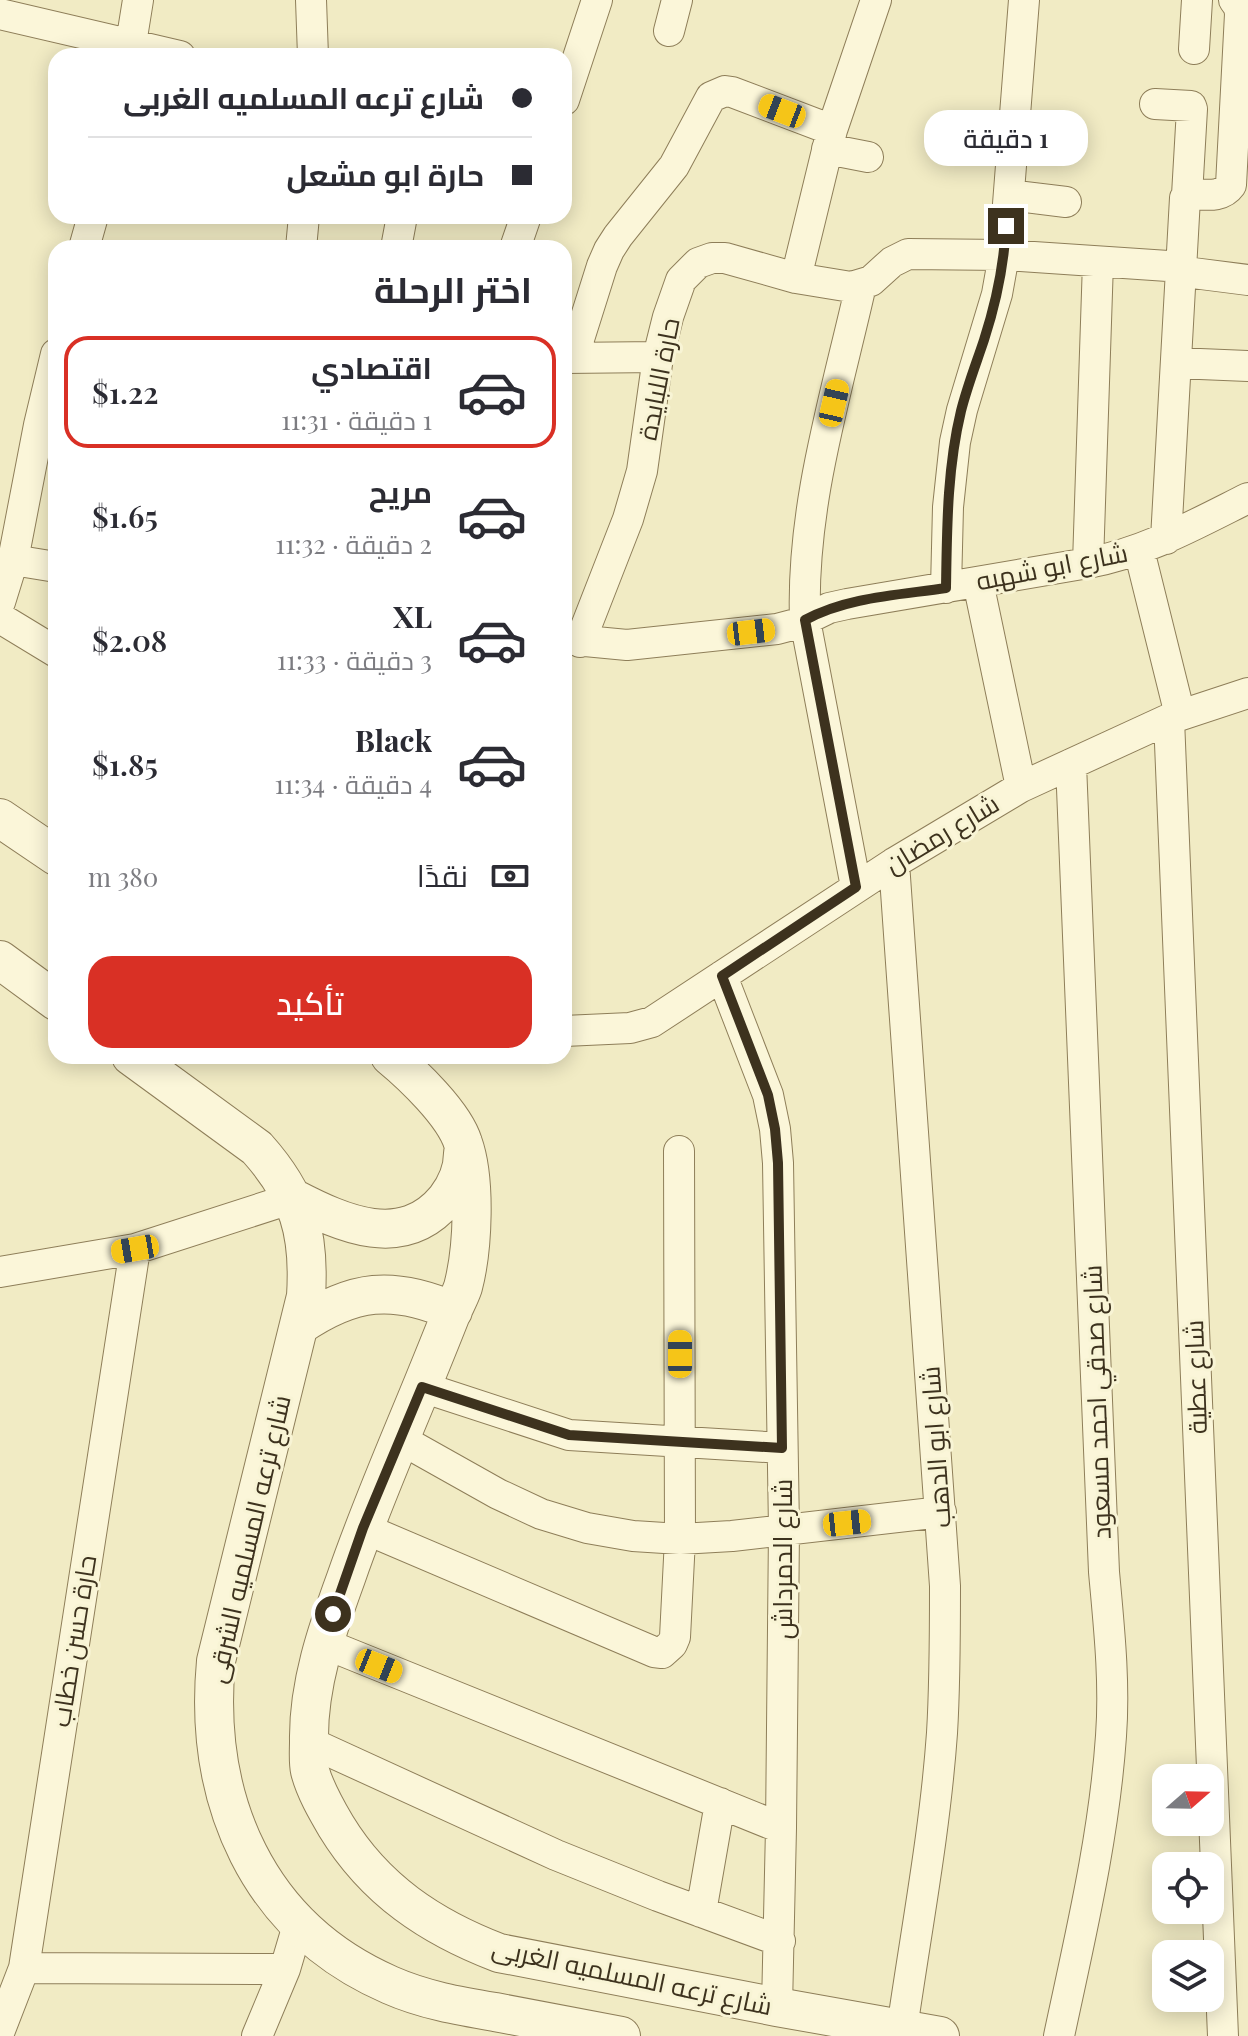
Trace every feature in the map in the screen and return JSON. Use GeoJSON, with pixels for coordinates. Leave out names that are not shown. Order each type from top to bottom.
{"type":"FeatureCollection","features":[{"type":"Feature","properties":{"kind":"street"},"geometry":{"type":"LineString","coordinates":[[130,48],[138,0]]}},
{"type":"Feature","properties":{"kind":"street"},"geometry":{"type":"LineString","coordinates":[[311,0],[313,48]]}},
{"type":"Feature","properties":{"kind":"street"},"geometry":{"type":"LineString","coordinates":[[572,76],[597,0]]}},
{"type":"Feature","properties":{"kind":"street"},"geometry":{"type":"LineString","coordinates":[[669,31],[677,0]]}},
{"type":"Feature","properties":{"kind":"street"},"geometry":{"type":"LineString","coordinates":[[796,278],[829,139],[876,0]]}},
{"type":"Feature","properties":{"kind":"street"},"geometry":{"type":"LineString","coordinates":[[946,588],[948,507],[955,442],[997,294],[1004,255],[1024,0]]}},
{"type":"Feature","properties":{"kind":"street"},"geometry":{"type":"LineString","coordinates":[[1194,49],[1197,0]]}},
{"type":"Feature","properties":{"kind":"street"},"geometry":{"type":"LineString","coordinates":[[1187,195],[1221,194],[1231,185],[1240,14],[1234,0]]}},
{"type":"Feature","properties":{"kind":"street"},"geometry":{"type":"LineString","coordinates":[[0,14],[119,48]]}},
{"type":"Feature","properties":{"kind":"street"},"geometry":{"type":"LineString","coordinates":[[572,350],[609,250],[674,166],[711,97],[725,91],[732,92],[868,157]]}},
{"type":"Feature","properties":{"kind":"street","name":"شارع عطية"},"geometry":{"type":"LineString","coordinates":[[1155,104],[1191,106],[1192,109],[1176,363],[1153,544],[1174,717],[1223,2036]]}},
{"type":"Feature","properties":{"kind":"street"},"geometry":{"type":"LineString","coordinates":[[1009,195],[1066,202]]}},
{"type":"Feature","properties":{"kind":"street"},"geometry":{"type":"LineString","coordinates":[[856,887],[805,620],[805,560],[813,491],[861,285],[908,254],[1004,255],[1172,267],[1248,280]]}},
{"type":"Feature","properties":{"kind":"street","name":"حارة اللبايدة"},"geometry":{"type":"LineString","coordinates":[[572,641],[628,519],[642,471],[658,357],[681,280],[698,263],[725,258],[796,278],[851,287],[861,285]]}},
{"type":"Feature","properties":{"kind":"street"},"geometry":{"type":"LineString","coordinates":[[1088,563],[1098,262]]}},
{"type":"Feature","properties":{"kind":"street"},"geometry":{"type":"LineString","coordinates":[[572,358],[658,357]]}},
{"type":"Feature","properties":{"kind":"street"},"geometry":{"type":"LineString","coordinates":[[1176,363],[1248,366]]}},
{"type":"Feature","properties":{"kind":"street"},"geometry":{"type":"LineString","coordinates":[[0,602],[47,427]]}},
{"type":"Feature","properties":{"kind":"street","name":"شارع ابو شهبه"},"geometry":{"type":"LineString","coordinates":[[572,641],[651,644],[777,629],[847,604],[1088,563],[1153,544],[1248,498]]}},
{"type":"Feature","properties":{"kind":"street"},"geometry":{"type":"LineString","coordinates":[[13,560],[48,566]]}},
{"type":"Feature","properties":{"kind":"street"},"geometry":{"type":"LineString","coordinates":[[978,582],[1021,787]]}},
{"type":"Feature","properties":{"kind":"street"},"geometry":{"type":"LineString","coordinates":[[0,618],[48,647]]}},
{"type":"Feature","properties":{"kind":"street","name":"شارع رمضان"},"geometry":{"type":"LineString","coordinates":[[572,1024],[630,1028],[652,1022],[856,887],[1021,787],[1174,717],[1248,695]]}},
{"type":"Feature","properties":{"kind":"street","name":"شارع صدقي احمد مسعود"},"geometry":{"type":"LineString","coordinates":[[1059,2036],[1090,1893],[1103,1814],[1111,1734],[1111,1653],[1103,1556],[1071,764]]}},
{"type":"Feature","properties":{"kind":"street"},"geometry":{"type":"LineString","coordinates":[[0,818],[48,851]]}},
{"type":"Feature","properties":{"kind":"street","name":"شارع ابو الدهب"},"geometry":{"type":"LineString","coordinates":[[894,863],[941,1512],[945,1616],[942,1733],[902,2029]]}},
{"type":"Feature","properties":{"kind":"street"},"geometry":{"type":"LineString","coordinates":[[0,960],[48,995]]}},
{"type":"Feature","properties":{"kind":"street","name":"شارع الدمرداش"},"geometry":{"type":"LineString","coordinates":[[722,976],[764,1084],[775,1129],[778,1163],[784,1529],[777,2007]]}},
{"type":"Feature","properties":{"kind":"street","name":"شارع ترعه المسلميه الشرقى"},"geometry":{"type":"LineString","coordinates":[[142,1064],[257,1148],[293,1198],[304,1235],[308,1265],[306,1296],[216,1661],[213,1693],[217,1756],[238,1830],[254,1864],[274,1897],[298,1925],[342,1959],[390,1985],[442,2003],[621,2036]]}},
{"type":"Feature","properties":{"kind":"street","name":"شارع ترعه المسلميه الغربى"},"geometry":{"type":"LineString","coordinates":[[399,1064],[433,1098],[463,1142],[469,1171],[470,1232],[463,1287],[363,1528],[323,1643],[308,1723],[309,1770],[325,1806],[370,1872],[400,1899],[431,1922],[499,1953],[940,2036]]}},
{"type":"Feature","properties":{"kind":"street"},"geometry":{"type":"LineString","coordinates":[[0,1272],[135,1249],[293,1198],[344,1222],[371,1228],[398,1229],[426,1217],[451,1192],[459,1177],[463,1142]]}},
{"type":"Feature","properties":{"kind":"street"},"geometry":{"type":"LineString","coordinates":[[363,1528],[654,1652],[662,1653],[668,1649],[675,1637],[680,1539],[679,1151]]}},
{"type":"Feature","properties":{"kind":"street","name":"حارة حسن خطاب"},"geometry":{"type":"LineString","coordinates":[[0,2030],[24,1968],[135,1249]]}},
{"type":"Feature","properties":{"kind":"street"},"geometry":{"type":"LineString","coordinates":[[299,1326],[322,1310],[347,1299],[374,1294],[401,1294],[428,1300],[453,1311]]}},
{"type":"Feature","properties":{"kind":"street"},"geometry":{"type":"LineString","coordinates":[[422,1387],[569,1435],[782,1448]]}},
{"type":"Feature","properties":{"kind":"street"},"geometry":{"type":"LineString","coordinates":[[400,1439],[498,1494],[541,1514],[587,1528],[633,1536],[680,1539],[732,1536],[941,1512]]}},
{"type":"Feature","properties":{"kind":"street"},"geometry":{"type":"LineString","coordinates":[[323,1643],[781,1828]]}},
{"type":"Feature","properties":{"kind":"street"},"geometry":{"type":"LineString","coordinates":[[309,1742],[556,1855],[780,1941]]}},
{"type":"Feature","properties":{"kind":"street"},"geometry":{"type":"LineString","coordinates":[[701,1912],[720,1803]]}},
{"type":"Feature","properties":{"kind":"street"},"geometry":{"type":"LineString","coordinates":[[257,2036],[285,1969],[298,1925]]}},
{"type":"Feature","properties":{"kind":"street"},"geometry":{"type":"LineString","coordinates":[[24,1968],[285,1969]]}},
{"type":"Feature","properties":{"kind":"route"},"geometry":{"type":"LineString","coordinates":[[333,1614],[363,1528],[422,1387],[569,1435],[782,1448],[775,1129],[768,1095],[722,976],[856,887],[805,620],[829,608],[946,588],[948,507],[955,442],[997,294],[1006,226]]}}]}
